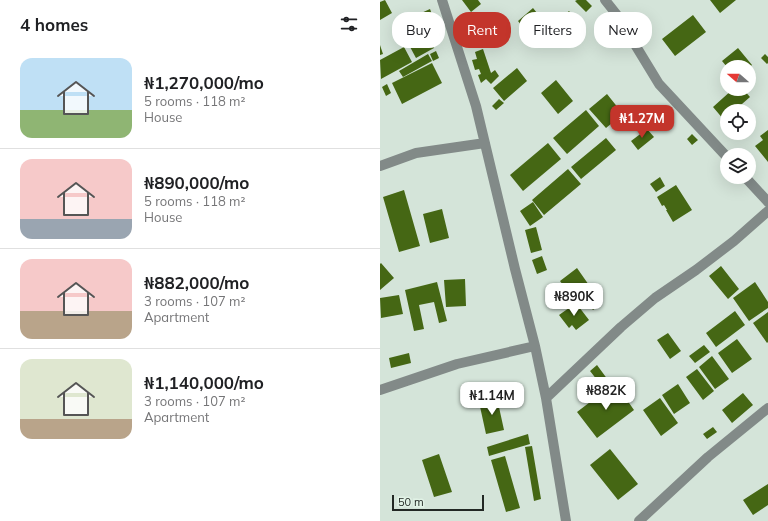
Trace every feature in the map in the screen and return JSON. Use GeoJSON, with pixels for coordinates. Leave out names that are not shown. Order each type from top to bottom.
{"type":"FeatureCollection","features":[{"type":"Feature","properties":{"kind":"street"},"geometry":{"type":"LineString","coordinates":[[442,0],[476,106],[535,346],[546,398],[566,521]]}},
{"type":"Feature","properties":{"kind":"street"},"geometry":{"type":"LineString","coordinates":[[605,0],[617,15],[659,84],[720,149]]}},
{"type":"Feature","properties":{"kind":"street"},"geometry":{"type":"LineString","coordinates":[[380,166],[416,153],[485,143]]}},
{"type":"Feature","properties":{"kind":"street"},"geometry":{"type":"LineString","coordinates":[[751,184],[768,202]]}},
{"type":"Feature","properties":{"kind":"street"},"geometry":{"type":"LineString","coordinates":[[546,398],[621,327],[655,298],[734,241],[768,211]]}},
{"type":"Feature","properties":{"kind":"street"},"geometry":{"type":"LineString","coordinates":[[380,390],[457,364],[535,346]]}},
{"type":"Feature","properties":{"kind":"street"},"geometry":{"type":"LineString","coordinates":[[638,521],[708,457],[768,408]]}},
{"type":"Feature","properties":{"kind":"building"},"geometry":{"type":"Polygon","coordinates":[[[385,0],[392,13],[380,20],[380,2],[385,0]]]}},
{"type":"Feature","properties":{"kind":"building"},"geometry":{"type":"Polygon","coordinates":[[[462,0],[478,0],[481,4],[471,12],[462,0]]]}},
{"type":"Feature","properties":{"kind":"building"},"geometry":{"type":"Polygon","coordinates":[[[586,0],[592,6],[586,12],[575,1],[586,0]]]}},
{"type":"Feature","properties":{"kind":"building"},"geometry":{"type":"Polygon","coordinates":[[[710,0],[736,0],[720,13],[710,0]]]}},
{"type":"Feature","properties":{"kind":"building"},"geometry":{"type":"Polygon","coordinates":[[[533,8],[536,12],[528,12],[533,8]]]}},
{"type":"Feature","properties":{"kind":"building"},"geometry":{"type":"Polygon","coordinates":[[[430,9],[431,12],[423,12],[430,9]]]}},
{"type":"Feature","properties":{"kind":"building"},"geometry":{"type":"Polygon","coordinates":[[[693,15],[706,32],[675,56],[662,39],[693,15]]]}},
{"type":"Feature","properties":{"kind":"building"},"geometry":{"type":"Polygon","coordinates":[[[380,45],[383,54],[380,55],[380,45]]]}},
{"type":"Feature","properties":{"kind":"building"},"geometry":{"type":"Polygon","coordinates":[[[405,48],[412,62],[381,79],[380,60],[405,48]]]}},
{"type":"Feature","properties":{"kind":"building"},"geometry":{"type":"Polygon","coordinates":[[[411,48],[434,48],[416,58],[411,48]]]}},
{"type":"Feature","properties":{"kind":"building"},"geometry":{"type":"Polygon","coordinates":[[[738,48],[748,60],[723,60],[738,48]]]}},
{"type":"Feature","properties":{"kind":"building"},"geometry":{"type":"Polygon","coordinates":[[[483,49],[491,73],[495,70],[499,76],[491,84],[486,79],[481,83],[478,75],[481,74],[479,69],[475,70],[472,60],[477,59],[475,52],[483,49]]]}},
{"type":"Feature","properties":{"kind":"building"},"geometry":{"type":"Polygon","coordinates":[[[436,51],[439,58],[433,61],[430,54],[436,51]]]}},
{"type":"Feature","properties":{"kind":"building"},"geometry":{"type":"Polygon","coordinates":[[[428,54],[432,61],[403,77],[399,71],[428,54]]]}},
{"type":"Feature","properties":{"kind":"building"},"geometry":{"type":"Polygon","coordinates":[[[765,54],[768,57],[767,64],[761,58],[765,54]]]}},
{"type":"Feature","properties":{"kind":"building"},"geometry":{"type":"Polygon","coordinates":[[[432,63],[442,83],[402,104],[392,83],[432,63]]]}},
{"type":"Feature","properties":{"kind":"building"},"geometry":{"type":"Polygon","coordinates":[[[517,68],[527,81],[504,101],[493,88],[517,68]]]}},
{"type":"Feature","properties":{"kind":"building"},"geometry":{"type":"Polygon","coordinates":[[[556,80],[573,101],[558,114],[541,93],[556,80]]]}},
{"type":"Feature","properties":{"kind":"building"},"geometry":{"type":"Polygon","coordinates":[[[387,84],[391,93],[386,96],[382,87],[387,84]]]}},
{"type":"Feature","properties":{"kind":"building"},"geometry":{"type":"Polygon","coordinates":[[[607,94],[623,114],[606,128],[589,109],[607,94]]]}},
{"type":"Feature","properties":{"kind":"building"},"geometry":{"type":"Polygon","coordinates":[[[725,96],[750,97],[742,104],[720,104],[720,115],[713,107],[725,96]]]}},
{"type":"Feature","properties":{"kind":"building"},"geometry":{"type":"Polygon","coordinates":[[[499,99],[504,103],[496,110],[492,106],[499,99]]]}},
{"type":"Feature","properties":{"kind":"building"},"geometry":{"type":"Polygon","coordinates":[[[586,110],[599,126],[567,154],[553,138],[586,110]]]}},
{"type":"Feature","properties":{"kind":"building"},"geometry":{"type":"Polygon","coordinates":[[[647,129],[654,137],[638,150],[631,141],[647,129]]]}},
{"type":"Feature","properties":{"kind":"building"},"geometry":{"type":"Polygon","coordinates":[[[768,130],[768,162],[755,146],[763,140],[760,136],[768,130]]]}},
{"type":"Feature","properties":{"kind":"building"},"geometry":{"type":"Polygon","coordinates":[[[692,134],[698,140],[692,145],[687,139],[692,134]]]}},
{"type":"Feature","properties":{"kind":"building"},"geometry":{"type":"Polygon","coordinates":[[[606,138],[616,150],[581,179],[571,167],[606,138]]]}},
{"type":"Feature","properties":{"kind":"building"},"geometry":{"type":"Polygon","coordinates":[[[548,143],[561,159],[523,191],[510,175],[548,143]]]}},
{"type":"Feature","properties":{"kind":"building"},"geometry":{"type":"Polygon","coordinates":[[[568,169],[581,184],[544,215],[532,200],[568,169]]]}},
{"type":"Feature","properties":{"kind":"building"},"geometry":{"type":"Polygon","coordinates":[[[660,177],[665,186],[656,192],[650,184],[660,177]]]}},
{"type":"Feature","properties":{"kind":"building"},"geometry":{"type":"Polygon","coordinates":[[[676,185],[692,210],[673,222],[664,205],[662,206],[657,197],[676,185]]]}},
{"type":"Feature","properties":{"kind":"building"},"geometry":{"type":"Polygon","coordinates":[[[404,190],[420,246],[399,252],[383,197],[404,190]]]}},
{"type":"Feature","properties":{"kind":"building"},"geometry":{"type":"Polygon","coordinates":[[[533,202],[543,217],[530,226],[520,211],[533,202]]]}},
{"type":"Feature","properties":{"kind":"building"},"geometry":{"type":"Polygon","coordinates":[[[442,209],[449,238],[430,243],[423,214],[442,209]]]}},
{"type":"Feature","properties":{"kind":"building"},"geometry":{"type":"Polygon","coordinates":[[[536,227],[542,250],[531,253],[525,230],[536,227]]]}},
{"type":"Feature","properties":{"kind":"building"},"geometry":{"type":"Polygon","coordinates":[[[542,256],[547,270],[537,274],[532,260],[542,256]]]}},
{"type":"Feature","properties":{"kind":"building"},"geometry":{"type":"Polygon","coordinates":[[[381,263],[394,278],[380,290],[380,264],[381,263]]]}},
{"type":"Feature","properties":{"kind":"building"},"geometry":{"type":"Polygon","coordinates":[[[721,266],[739,289],[728,299],[709,276],[721,266]]]}},
{"type":"Feature","properties":{"kind":"building"},"geometry":{"type":"Polygon","coordinates":[[[577,268],[591,288],[574,300],[560,281],[577,268]]]}},
{"type":"Feature","properties":{"kind":"building"},"geometry":{"type":"Polygon","coordinates":[[[465,279],[466,306],[446,307],[444,280],[465,279]]]}},
{"type":"Feature","properties":{"kind":"building"},"geometry":{"type":"Polygon","coordinates":[[[437,282],[447,321],[439,323],[434,302],[419,305],[424,329],[414,331],[405,290],[437,282]]]}},
{"type":"Feature","properties":{"kind":"building"},"geometry":{"type":"Polygon","coordinates":[[[755,282],[768,302],[768,308],[749,321],[733,298],[755,282]]]}},
{"type":"Feature","properties":{"kind":"building"},"geometry":{"type":"Polygon","coordinates":[[[399,295],[403,314],[381,318],[380,298],[399,295]]]}},
{"type":"Feature","properties":{"kind":"building"},"geometry":{"type":"Polygon","coordinates":[[[597,297],[602,303],[593,310],[588,304],[597,297]]]}},
{"type":"Feature","properties":{"kind":"building"},"geometry":{"type":"Polygon","coordinates":[[[576,303],[589,320],[576,330],[572,325],[569,328],[559,315],[576,303]]]}},
{"type":"Feature","properties":{"kind":"building"},"geometry":{"type":"Polygon","coordinates":[[[735,311],[745,325],[716,347],[706,333],[735,311]]]}},
{"type":"Feature","properties":{"kind":"building"},"geometry":{"type":"Polygon","coordinates":[[[768,312],[768,342],[767,343],[753,323],[768,312]]]}},
{"type":"Feature","properties":{"kind":"building"},"geometry":{"type":"Polygon","coordinates":[[[668,333],[681,351],[670,359],[657,340],[668,333]]]}},
{"type":"Feature","properties":{"kind":"building"},"geometry":{"type":"Polygon","coordinates":[[[737,339],[752,359],[732,373],[718,353],[737,339]]]}},
{"type":"Feature","properties":{"kind":"building"},"geometry":{"type":"Polygon","coordinates":[[[704,345],[710,352],[695,363],[689,356],[704,345]]]}},
{"type":"Feature","properties":{"kind":"building"},"geometry":{"type":"Polygon","coordinates":[[[409,353],[411,363],[391,368],[389,358],[409,353]]]}},
{"type":"Feature","properties":{"kind":"building"},"geometry":{"type":"Polygon","coordinates":[[[712,356],[729,379],[715,389],[699,367],[712,356]]]}},
{"type":"Feature","properties":{"kind":"building"},"geometry":{"type":"Polygon","coordinates":[[[597,365],[608,380],[601,385],[590,371],[597,365]]]}},
{"type":"Feature","properties":{"kind":"building"},"geometry":{"type":"Polygon","coordinates":[[[697,369],[714,391],[703,400],[686,377],[697,369]]]}},
{"type":"Feature","properties":{"kind":"building"},"geometry":{"type":"Polygon","coordinates":[[[615,383],[634,410],[597,438],[577,412],[615,383]]]}},
{"type":"Feature","properties":{"kind":"building"},"geometry":{"type":"Polygon","coordinates":[[[678,384],[690,403],[674,414],[662,395],[678,384]]]}},
{"type":"Feature","properties":{"kind":"building"},"geometry":{"type":"Polygon","coordinates":[[[743,393],[753,405],[732,423],[722,410],[743,393]]]}},
{"type":"Feature","properties":{"kind":"building"},"geometry":{"type":"Polygon","coordinates":[[[497,398],[504,430],[486,434],[479,402],[497,398]]]}},
{"type":"Feature","properties":{"kind":"building"},"geometry":{"type":"Polygon","coordinates":[[[660,398],[678,423],[661,436],[643,410],[660,398]]]}},
{"type":"Feature","properties":{"kind":"building"},"geometry":{"type":"Polygon","coordinates":[[[713,427],[717,432],[707,439],[703,434],[713,427]]]}},
{"type":"Feature","properties":{"kind":"building"},"geometry":{"type":"Polygon","coordinates":[[[528,434],[530,444],[489,456],[487,447],[528,434]]]}},
{"type":"Feature","properties":{"kind":"building"},"geometry":{"type":"Polygon","coordinates":[[[532,446],[541,499],[534,501],[525,447],[532,446]]]}},
{"type":"Feature","properties":{"kind":"building"},"geometry":{"type":"Polygon","coordinates":[[[610,449],[638,484],[618,500],[590,465],[610,449]]]}},
{"type":"Feature","properties":{"kind":"building"},"geometry":{"type":"Polygon","coordinates":[[[439,454],[452,492],[434,497],[422,460],[439,454]]]}},
{"type":"Feature","properties":{"kind":"building"},"geometry":{"type":"Polygon","coordinates":[[[505,456],[520,508],[506,512],[491,460],[505,456]]]}},
{"type":"Feature","properties":{"kind":"building"},"geometry":{"type":"Polygon","coordinates":[[[768,484],[768,505],[753,515],[743,500],[768,484]]]}}]}
